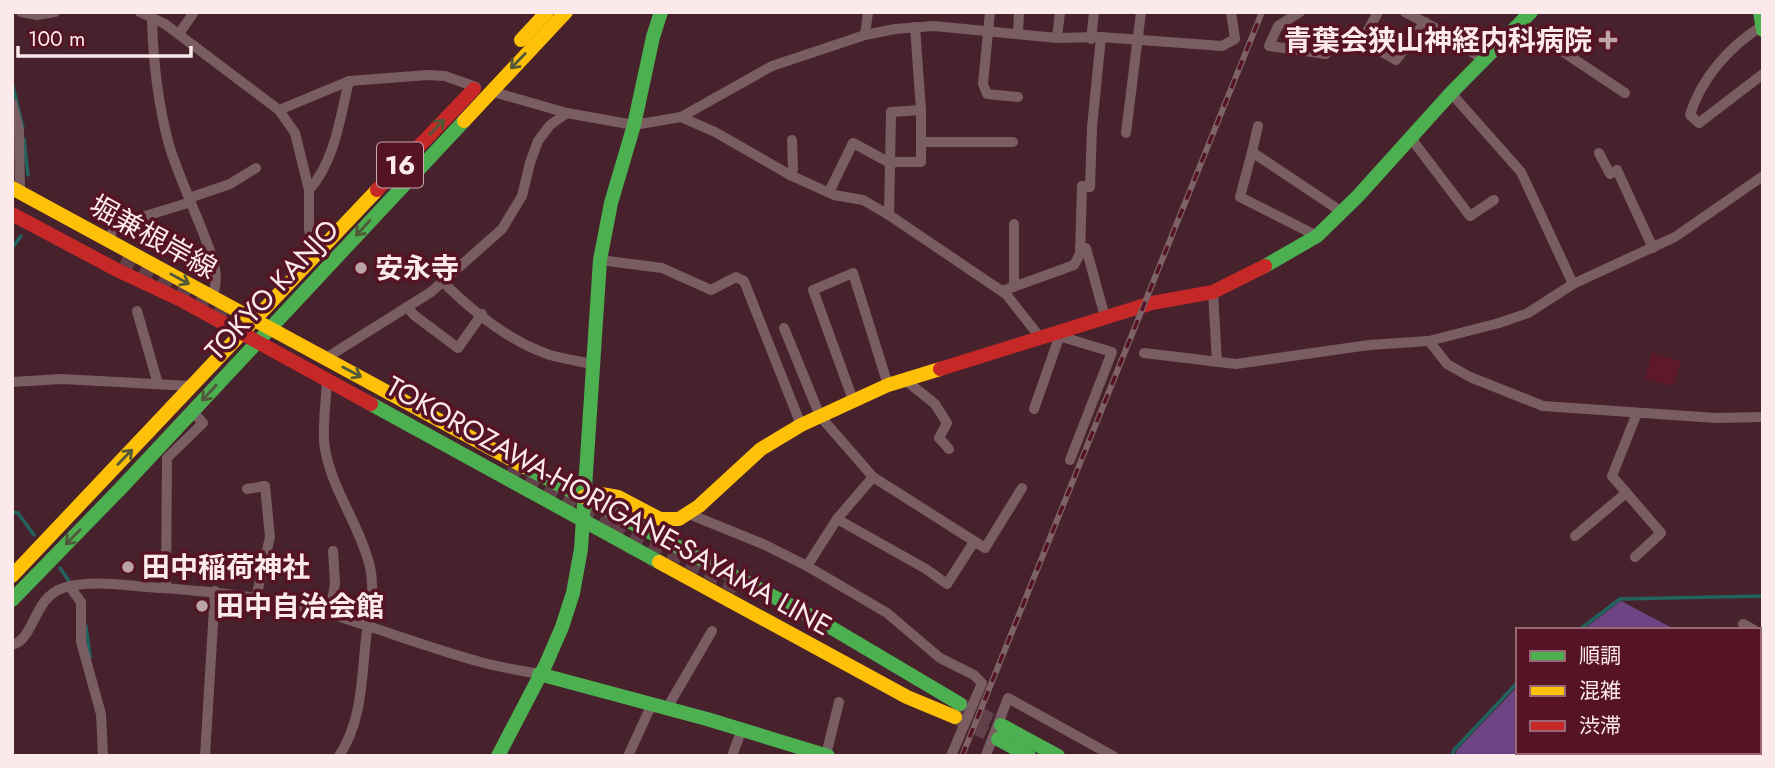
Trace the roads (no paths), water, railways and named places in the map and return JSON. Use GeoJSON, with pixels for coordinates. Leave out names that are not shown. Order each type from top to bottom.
{"type":"FeatureCollection","features":[{"type":"Feature","properties":{"kind":"main road","name":"TOKYO KANJO"},"geometry":{"type":"LineString","coordinates":[[12,576],[194,386],[315,254],[483,89],[566,12]]}},
{"type":"Feature","properties":{"kind":"main road"},"geometry":{"type":"LineString","coordinates":[[498,756],[569,608],[581,549],[600,260],[611,203],[634,125],[661,12]]}},
{"type":"Feature","properties":{"kind":"main road"},"geometry":{"type":"LineString","coordinates":[[1760,12],[1762,28]]}},
{"type":"Feature","properties":{"kind":"main road","name":"TOKYO KANJO"},"geometry":{"type":"LineString","coordinates":[[12,600],[271,328],[483,89],[540,16]]}},
{"type":"Feature","properties":{"kind":"main road"},"geometry":{"type":"LineString","coordinates":[[679,547],[676,534],[688,515],[761,449],[801,425],[888,384],[1152,303],[1213,292],[1275,262],[1317,236],[1451,93],[1526,18]]}},
{"type":"Feature","properties":{"kind":"main road","name":"堀兼根岸線"},"geometry":{"type":"LineString","coordinates":[[14,206],[108,240],[271,328]]}},
{"type":"Feature","properties":{"kind":"main road","name":"堀兼根岸線"},"geometry":{"type":"LineString","coordinates":[[14,206],[121,260]]}},
{"type":"Feature","properties":{"kind":"main road","name":"堀兼根岸線"},"geometry":{"type":"LineString","coordinates":[[14,206],[242,334]]}},
{"type":"Feature","properties":{"kind":"main road","name":"TOKOROZAWA-HORIGANE-SAYAMA LINE"},"geometry":{"type":"LineString","coordinates":[[271,328],[915,675],[958,711]]}},
{"type":"Feature","properties":{"kind":"main road","name":"TOKOROZAWA-HORIGANE-SAYAMA LINE"},"geometry":{"type":"LineString","coordinates":[[242,334],[907,697],[958,711]]}},
{"type":"Feature","properties":{"kind":"main road"},"geometry":{"type":"LineString","coordinates":[[583,497],[601,494],[618,497],[666,521],[688,515]]}},
{"type":"Feature","properties":{"kind":"main road"},"geometry":{"type":"LineString","coordinates":[[739,591],[912,682],[958,711]]}},
{"type":"Feature","properties":{"kind":"main road"},"geometry":{"type":"LineString","coordinates":[[539,674],[742,729],[827,756]]}},
{"type":"Feature","properties":{"kind":"main road"},"geometry":{"type":"LineString","coordinates":[[1029,756],[1000,732],[1058,756]]}},
{"type":"Feature","properties":{"kind":"street"},"geometry":{"type":"LineString","coordinates":[[20,12],[37,15],[55,12]]}},
{"type":"Feature","properties":{"kind":"street"},"geometry":{"type":"LineString","coordinates":[[141,12],[179,34],[279,110],[295,133],[309,190],[309,230],[315,254]]}},
{"type":"Feature","properties":{"kind":"street"},"geometry":{"type":"LineString","coordinates":[[179,34],[194,12]]}},
{"type":"Feature","properties":{"kind":"street"},"geometry":{"type":"LineString","coordinates":[[865,35],[868,12]]}},
{"type":"Feature","properties":{"kind":"street"},"geometry":{"type":"LineString","coordinates":[[990,12],[983,85],[987,94],[1018,97]]}},
{"type":"Feature","properties":{"kind":"street"},"geometry":{"type":"LineString","coordinates":[[1018,33],[1019,12]]}},
{"type":"Feature","properties":{"kind":"street"},"geometry":{"type":"LineString","coordinates":[[1057,38],[1060,12]]}},
{"type":"Feature","properties":{"kind":"street"},"geometry":{"type":"LineString","coordinates":[[1002,291],[1074,265],[1080,254],[1082,186],[1090,187],[1096,38],[1094,12]]}},
{"type":"Feature","properties":{"kind":"street"},"geometry":{"type":"LineString","coordinates":[[1126,133],[1141,12]]}},
{"type":"Feature","properties":{"kind":"street"},"geometry":{"type":"LineString","coordinates":[[279,110],[349,81],[428,75],[445,76],[567,113],[634,125],[681,117],[772,66],[865,35],[915,27],[988,30],[1057,38],[1222,46],[1235,39],[1231,12]]}},
{"type":"Feature","properties":{"kind":"street"},"geometry":{"type":"LineString","coordinates":[[1300,12],[1278,26],[1269,46],[1326,54]]}},
{"type":"Feature","properties":{"kind":"street"},"geometry":{"type":"LineString","coordinates":[[1378,12],[1362,41],[1396,60],[1425,22]]}},
{"type":"Feature","properties":{"kind":"street"},"geometry":{"type":"LineString","coordinates":[[1405,12],[1448,35],[1483,60]]}},
{"type":"Feature","properties":{"kind":"street"},"geometry":{"type":"LineString","coordinates":[[152,18],[153,57],[162,110],[170,146],[214,260],[216,288],[212,296]]}},
{"type":"Feature","properties":{"kind":"street"},"geometry":{"type":"LineString","coordinates":[[1526,18],[1625,93]]}},
{"type":"Feature","properties":{"kind":"street"},"geometry":{"type":"LineString","coordinates":[[829,192],[853,144],[892,163],[921,162],[915,27]]}},
{"type":"Feature","properties":{"kind":"street"},"geometry":{"type":"LineString","coordinates":[[1762,28],[1730,51],[1709,75],[1694,101],[1690,115],[1699,123],[1763,74]]}},
{"type":"Feature","properties":{"kind":"street"},"geometry":{"type":"LineString","coordinates":[[309,190],[320,178],[332,151],[349,81]]}},
{"type":"Feature","properties":{"kind":"street"},"geometry":{"type":"LineString","coordinates":[[1451,93],[1521,172],[1573,284]]}},
{"type":"Feature","properties":{"kind":"street"},"geometry":{"type":"LineString","coordinates":[[12,103],[19,131],[14,206]]}},
{"type":"Feature","properties":{"kind":"street"},"geometry":{"type":"LineString","coordinates":[[890,215],[891,112],[920,110]]}},
{"type":"Feature","properties":{"kind":"street"},"geometry":{"type":"LineString","coordinates":[[327,358],[443,282],[484,246],[510,218],[522,196],[538,141],[550,125],[567,113]]}},
{"type":"Feature","properties":{"kind":"street"},"geometry":{"type":"LineString","coordinates":[[681,117],[715,132],[790,175],[829,192],[863,200],[890,215],[1002,291],[1039,336]]}},
{"type":"Feature","properties":{"kind":"street"},"geometry":{"type":"LineString","coordinates":[[1258,125],[1240,197],[1317,236]]}},
{"type":"Feature","properties":{"kind":"street"},"geometry":{"type":"LineString","coordinates":[[1410,137],[1470,216],[1494,200]]}},
{"type":"Feature","properties":{"kind":"street"},"geometry":{"type":"LineString","coordinates":[[790,175],[793,169],[792,140]]}},
{"type":"Feature","properties":{"kind":"street"},"geometry":{"type":"LineString","coordinates":[[921,142],[1013,142]]}},
{"type":"Feature","properties":{"kind":"street"},"geometry":{"type":"LineString","coordinates":[[1252,152],[1342,212]]}},
{"type":"Feature","properties":{"kind":"street"},"geometry":{"type":"LineString","coordinates":[[1599,153],[1610,174],[1617,170],[1653,248]]}},
{"type":"Feature","properties":{"kind":"street"},"geometry":{"type":"LineString","coordinates":[[108,240],[116,225],[230,184],[256,168]]}},
{"type":"Feature","properties":{"kind":"street"},"geometry":{"type":"LineString","coordinates":[[1143,353],[1236,364],[1369,345],[1429,341],[1499,323],[1528,313],[1573,284],[1653,248],[1695,225],[1763,176]]}},
{"type":"Feature","properties":{"kind":"street"},"geometry":{"type":"LineString","coordinates":[[1014,224],[1014,287]]}},
{"type":"Feature","properties":{"kind":"street"},"geometry":{"type":"LineString","coordinates":[[1080,247],[1086,248],[1105,317]]}},
{"type":"Feature","properties":{"kind":"street"},"geometry":{"type":"LineString","coordinates":[[600,260],[662,268],[711,290],[736,277],[744,281],[801,425]]}},
{"type":"Feature","properties":{"kind":"street"},"geometry":{"type":"LineString","coordinates":[[853,400],[814,290],[853,273],[888,384]]}},
{"type":"Feature","properties":{"kind":"street"},"geometry":{"type":"LineString","coordinates":[[443,282],[526,345],[551,355],[592,364]]}},
{"type":"Feature","properties":{"kind":"street"},"geometry":{"type":"LineString","coordinates":[[1213,292],[1217,362]]}},
{"type":"Feature","properties":{"kind":"street"},"geometry":{"type":"LineString","coordinates":[[407,307],[458,348],[482,314]]}},
{"type":"Feature","properties":{"kind":"street"},"geometry":{"type":"LineString","coordinates":[[137,312],[158,384]]}},
{"type":"Feature","properties":{"kind":"street"},"geometry":{"type":"LineString","coordinates":[[784,328],[820,416],[873,477],[985,548],[1022,488]]}},
{"type":"Feature","properties":{"kind":"street"},"geometry":{"type":"LineString","coordinates":[[1034,409],[1060,333],[1112,352],[1070,460]]}},
{"type":"Feature","properties":{"kind":"street"},"geometry":{"type":"LineString","coordinates":[[1429,341],[1447,364],[1470,377],[1543,406],[1716,418],[1763,417]]}},
{"type":"Feature","properties":{"kind":"street"},"geometry":{"type":"LineString","coordinates":[[12,382],[62,379],[194,386]]}},
{"type":"Feature","properties":{"kind":"street"},"geometry":{"type":"LineString","coordinates":[[904,379],[934,404],[947,423],[939,438],[949,449]]}},
{"type":"Feature","properties":{"kind":"street"},"geometry":{"type":"LineString","coordinates":[[327,381],[324,441],[331,470],[369,566],[371,604],[360,703],[346,745],[339,756]]}},
{"type":"Feature","properties":{"kind":"street"},"geometry":{"type":"LineString","coordinates":[[166,588],[167,458],[203,423],[192,411]]}},
{"type":"Feature","properties":{"kind":"street"},"geometry":{"type":"LineString","coordinates":[[1635,557],[1661,533],[1612,476],[1637,413]]}},
{"type":"Feature","properties":{"kind":"street"},"geometry":{"type":"LineString","coordinates":[[807,566],[838,519],[873,477]]}},
{"type":"Feature","properties":{"kind":"street"},"geometry":{"type":"LineString","coordinates":[[247,489],[265,486],[270,537],[256,598]]}},
{"type":"Feature","properties":{"kind":"street"},"geometry":{"type":"LineString","coordinates":[[1575,536],[1626,493]]}},
{"type":"Feature","properties":{"kind":"street"},"geometry":{"type":"LineString","coordinates":[[688,515],[763,544],[807,566],[887,612],[940,658],[974,675],[982,683],[951,756]]}},
{"type":"Feature","properties":{"kind":"street"},"geometry":{"type":"LineString","coordinates":[[838,519],[926,569],[947,584],[974,542]]}},
{"type":"Feature","properties":{"kind":"street"},"geometry":{"type":"LineString","coordinates":[[330,614],[335,583],[333,551]]}},
{"type":"Feature","properties":{"kind":"street"},"geometry":{"type":"LineString","coordinates":[[12,645],[20,643],[47,596],[70,587],[103,584],[215,591],[256,598],[330,614],[479,662],[539,674]]}},
{"type":"Feature","properties":{"kind":"street"},"geometry":{"type":"LineString","coordinates":[[70,587],[81,602],[81,642],[101,714],[103,756]]}},
{"type":"Feature","properties":{"kind":"street"},"geometry":{"type":"LineString","coordinates":[[205,756],[215,591]]}},
{"type":"Feature","properties":{"kind":"street"},"geometry":{"type":"LineString","coordinates":[[1743,624],[1750,628]]}},
{"type":"Feature","properties":{"kind":"street"},"geometry":{"type":"LineString","coordinates":[[667,708],[712,631]]}},
{"type":"Feature","properties":{"kind":"street"},"geometry":{"type":"LineString","coordinates":[[988,756],[986,755],[1008,698],[1112,756]]}},
{"type":"Feature","properties":{"kind":"street"},"geometry":{"type":"LineString","coordinates":[[827,756],[839,702]]}},
{"type":"Feature","properties":{"kind":"street"},"geometry":{"type":"LineString","coordinates":[[628,756],[652,704]]}},
{"type":"Feature","properties":{"kind":"street"},"geometry":{"type":"LineString","coordinates":[[732,756],[742,729]]}},
{"type":"Feature","properties":{"kind":"waterway"},"geometry":{"type":"LineString","coordinates":[[12,83],[23,128]]}},
{"type":"Feature","properties":{"kind":"waterway"},"geometry":{"type":"LineString","coordinates":[[24,139],[28,175]]}},
{"type":"Feature","properties":{"kind":"waterway"},"geometry":{"type":"LineString","coordinates":[[12,248],[21,236]]}},
{"type":"Feature","properties":{"kind":"waterway"},"geometry":{"type":"LineString","coordinates":[[12,512],[18,513],[34,535]]}},
{"type":"Feature","properties":{"kind":"waterway"},"geometry":{"type":"LineString","coordinates":[[60,568],[69,581]]}},
{"type":"Feature","properties":{"kind":"waterway"},"geometry":{"type":"LineString","coordinates":[[1582,628],[1620,599],[1763,596]]}},
{"type":"Feature","properties":{"kind":"waterway"},"geometry":{"type":"LineString","coordinates":[[86,626],[90,657]]}},
{"type":"Feature","properties":{"kind":"waterway"},"geometry":{"type":"LineString","coordinates":[[1452,756],[1454,750],[1516,684]]}},
{"type":"Feature","properties":{"kind":"tunnel"},"geometry":{"type":"LineString","coordinates":[[123,257],[230,315]]}},
{"type":"Feature","properties":{"kind":"tunnel"},"geometry":{"type":"LineString","coordinates":[[507,470],[622,532]]}},
{"type":"Feature","properties":{"kind":"tunnel"},"geometry":{"type":"LineString","coordinates":[[614,522],[740,589]]}},
{"type":"Feature","properties":{"kind":"tunnel"},"geometry":{"type":"LineString","coordinates":[[960,704],[1001,725]]}},
{"type":"Feature","properties":{"kind":"tunnel"},"geometry":{"type":"LineString","coordinates":[[955,717],[998,739]]}},
{"type":"Feature","properties":{"kind":"railway"},"geometry":{"type":"LineString","coordinates":[[962,756],[1262,12]]}},
{"type":"Feature","properties":{"kind":"place","name":"青葉会狭山神経内科病院"},"geometry":{"type":"Point","coordinates":[1608,40]}},
{"type":"Feature","properties":{"kind":"place","name":"安永寺"},"geometry":{"type":"Point","coordinates":[361,268]}},
{"type":"Feature","properties":{"kind":"place","name":"田中稲荷神社"},"geometry":{"type":"Point","coordinates":[128,567]}},
{"type":"Feature","properties":{"kind":"place","name":"田中自治会館"},"geometry":{"type":"Point","coordinates":[202,606]}}]}
